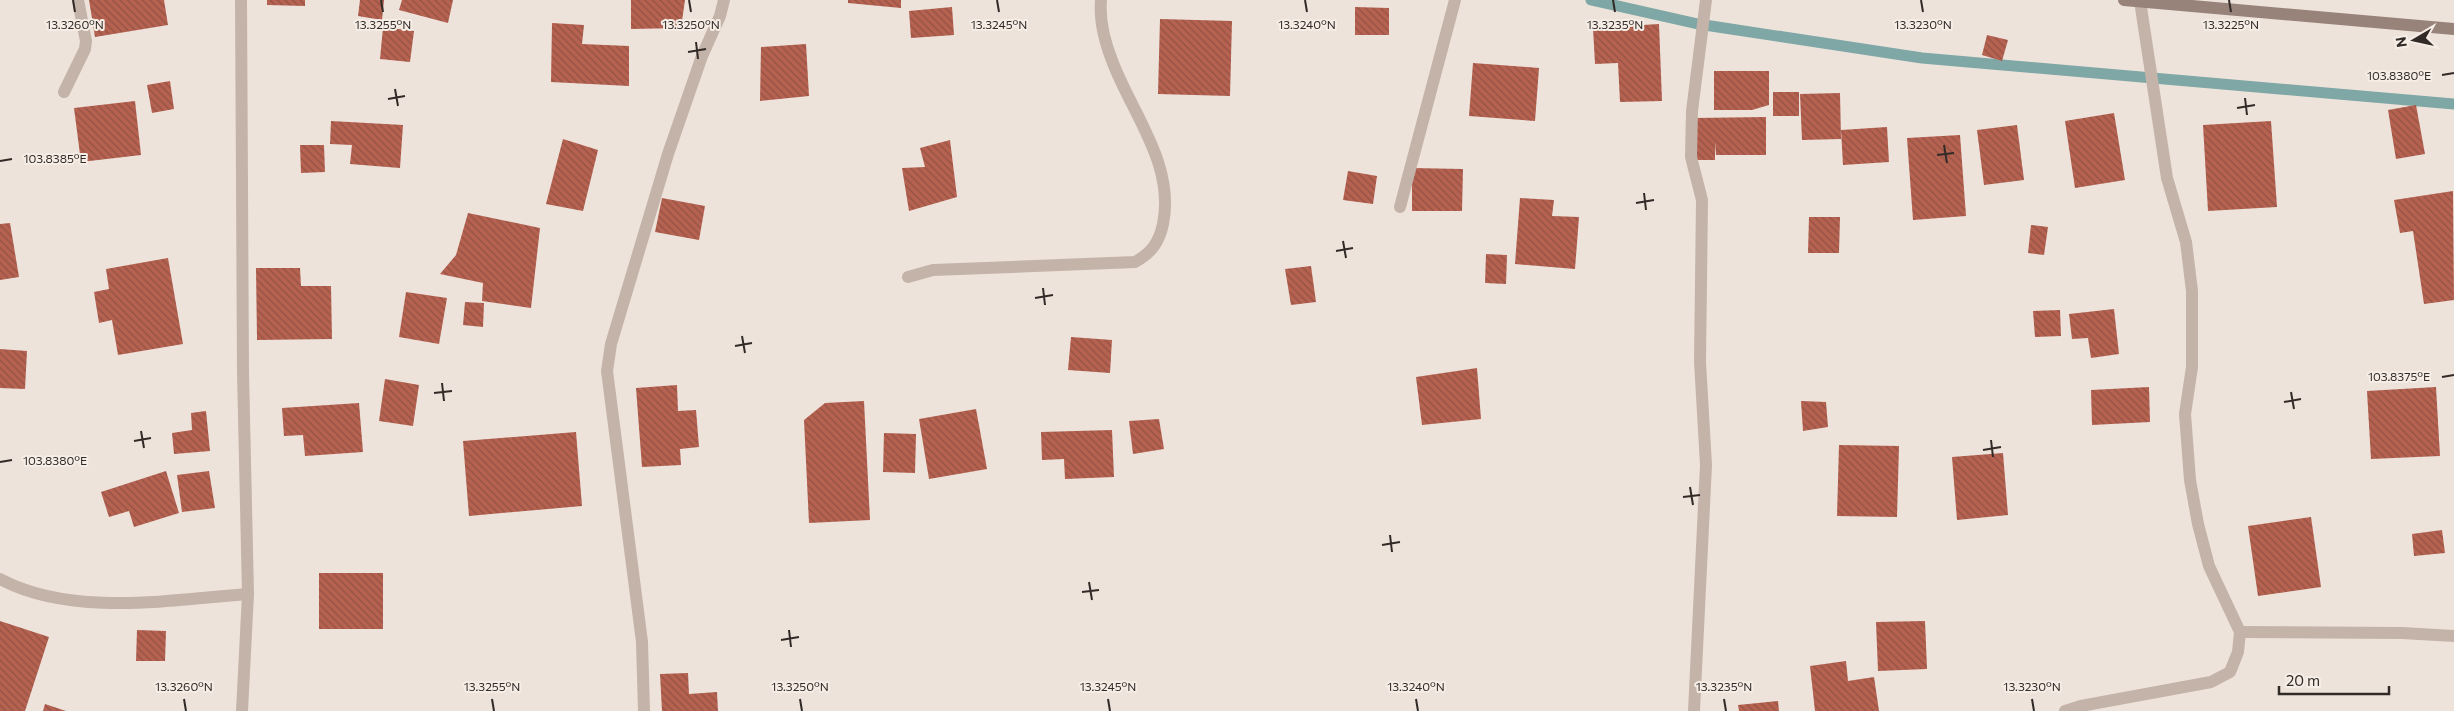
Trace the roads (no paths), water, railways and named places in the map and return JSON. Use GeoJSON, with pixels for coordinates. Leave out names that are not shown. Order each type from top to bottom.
{"type":"FeatureCollection","features":[{"type":"Feature","properties":{"kind":"main road"},"geometry":{"type":"LineString","coordinates":[[2124,0],[2454,29]]}},
{"type":"Feature","properties":{"kind":"street"},"geometry":{"type":"LineString","coordinates":[[64,92],[85,49],[86,41],[78,0]]}},
{"type":"Feature","properties":{"kind":"street"},"geometry":{"type":"LineString","coordinates":[[241,0],[243,372],[248,594],[242,711]]}},
{"type":"Feature","properties":{"kind":"street"},"geometry":{"type":"LineString","coordinates":[[644,711],[642,642],[607,371],[611,344],[668,154],[702,56],[720,16],[724,0]]}},
{"type":"Feature","properties":{"kind":"street"},"geometry":{"type":"LineString","coordinates":[[908,277],[933,270],[1135,262],[1149,254],[1160,236],[1166,210],[1164,180],[1105,39],[1100,12],[1101,0]]}},
{"type":"Feature","properties":{"kind":"street"},"geometry":{"type":"LineString","coordinates":[[1400,207],[1455,0]]}},
{"type":"Feature","properties":{"kind":"street"},"geometry":{"type":"LineString","coordinates":[[1694,711],[1706,465],[1700,362],[1702,200],[1692,157],[1692,111],[1701,52],[1706,0]]}},
{"type":"Feature","properties":{"kind":"street"},"geometry":{"type":"LineString","coordinates":[[2065,711],[2082,706],[2211,682],[2230,672],[2238,652],[2240,632],[2209,566],[2198,524],[2190,480],[2185,414],[2192,367],[2192,291],[2186,242],[2167,178],[2155,94],[2144,40],[2140,1]]}},
{"type":"Feature","properties":{"kind":"street"},"geometry":{"type":"LineString","coordinates":[[0,579],[12,585],[58,598],[101,603],[248,594]]}},
{"type":"Feature","properties":{"kind":"street"},"geometry":{"type":"LineString","coordinates":[[2240,632],[2402,632],[2454,636]]}},
{"type":"Feature","properties":{"kind":"waterway"},"geometry":{"type":"LineString","coordinates":[[1591,0],[1698,24],[1922,58],[2454,104]]}}]}
